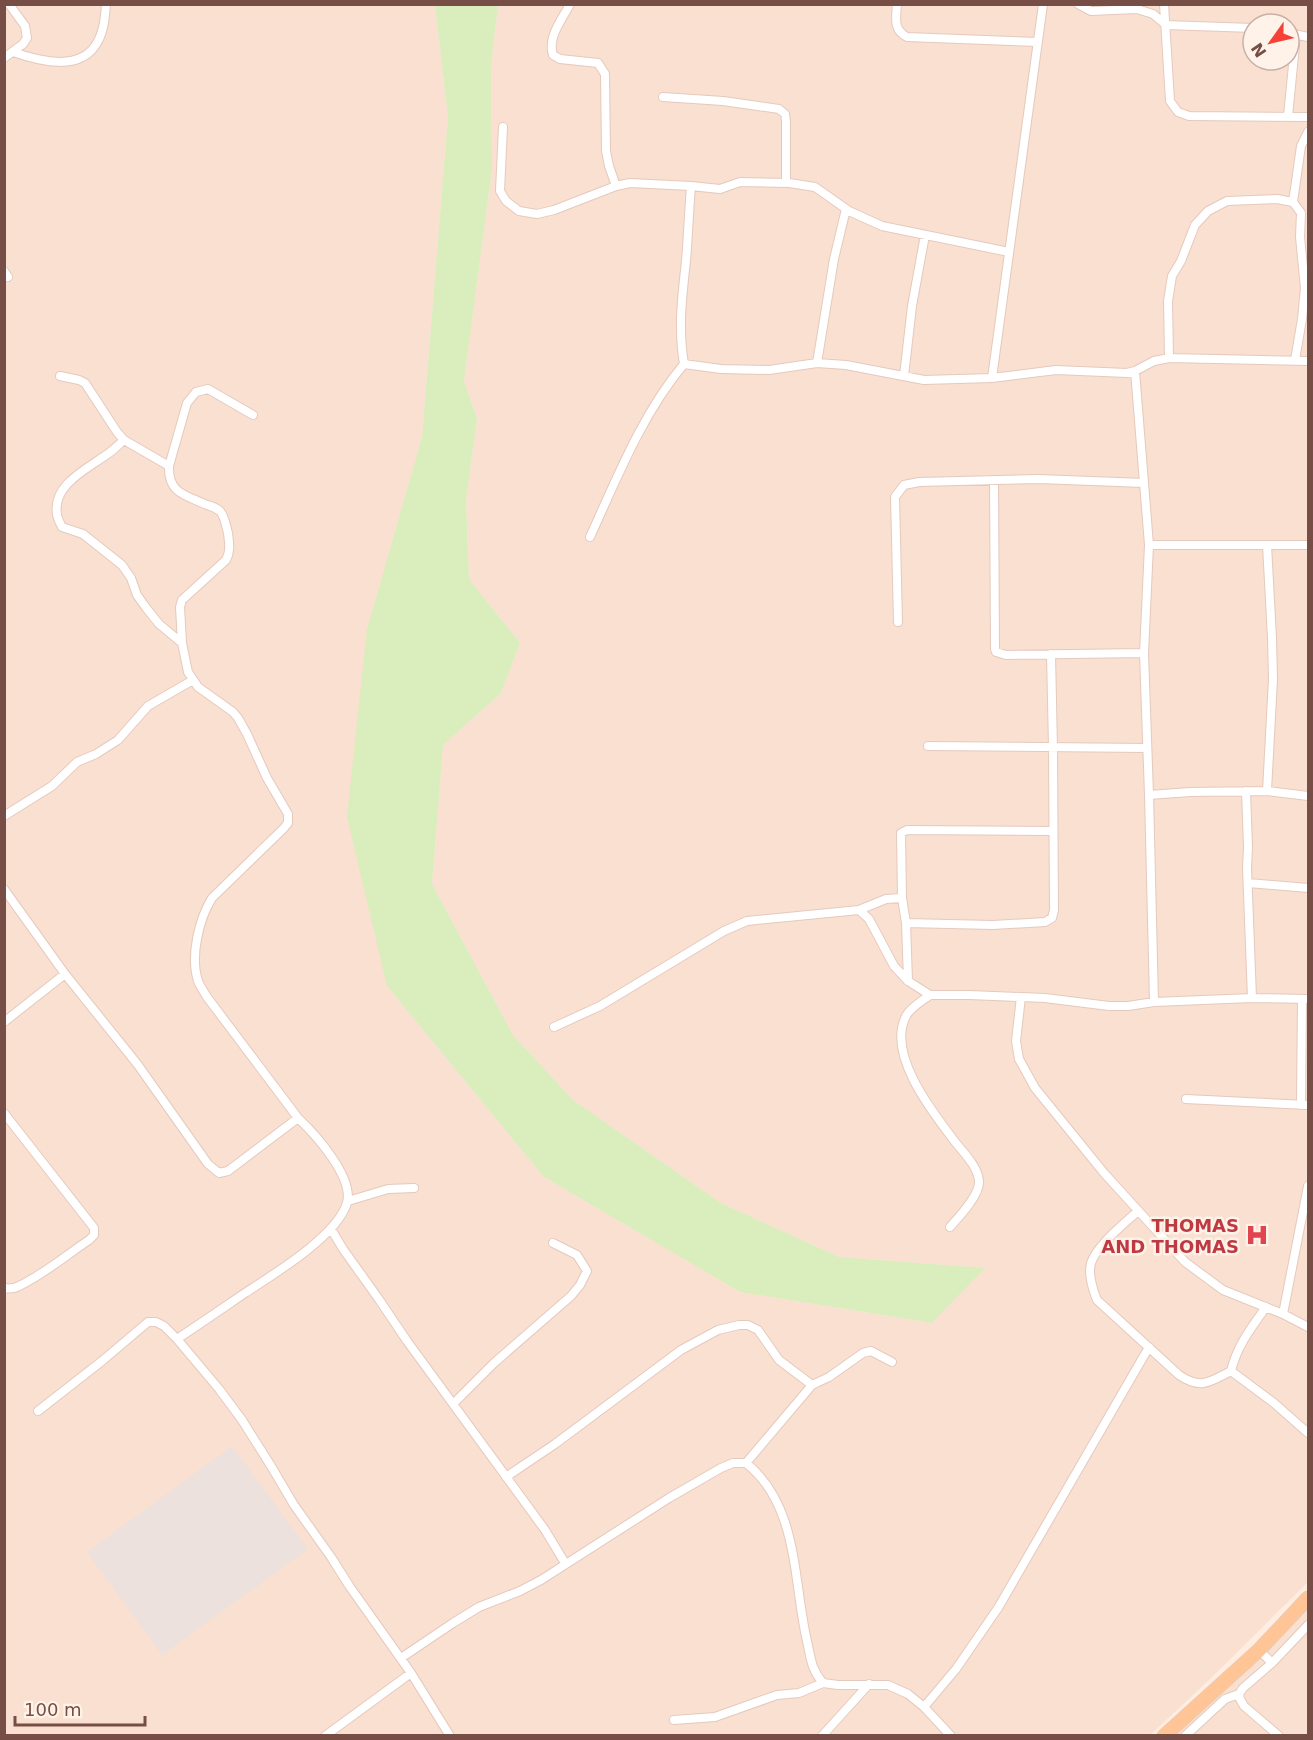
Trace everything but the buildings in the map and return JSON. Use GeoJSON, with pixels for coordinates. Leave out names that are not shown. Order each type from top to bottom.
{"type":"FeatureCollection","features":[{"type":"Feature","properties":{"kind":"main road"},"geometry":{"type":"LineString","coordinates":[[1164,1736],[1259,1650],[1308,1598]]}},
{"type":"Feature","properties":{"kind":"street"},"geometry":{"type":"LineString","coordinates":[[4,58],[27,38],[24,26],[9,4]]}},
{"type":"Feature","properties":{"kind":"street"},"geometry":{"type":"LineString","coordinates":[[13,51],[28,57],[61,62],[81,58],[98,43],[103,30],[106,4]]}},
{"type":"Feature","properties":{"kind":"street"},"geometry":{"type":"LineString","coordinates":[[570,4],[552,38],[550,47],[553,55],[560,59],[598,63],[605,74],[606,151],[616,186]]}},
{"type":"Feature","properties":{"kind":"street"},"geometry":{"type":"LineString","coordinates":[[897,4],[896,27],[901,34],[907,37],[1038,42]]}},
{"type":"Feature","properties":{"kind":"street"},"geometry":{"type":"LineString","coordinates":[[992,378],[1043,4]]}},
{"type":"Feature","properties":{"kind":"street"},"geometry":{"type":"LineString","coordinates":[[1078,4],[1091,11],[1137,9],[1153,14],[1166,25],[1241,28]]}},
{"type":"Feature","properties":{"kind":"street"},"geometry":{"type":"LineString","coordinates":[[1164,4],[1170,101],[1178,112],[1189,116],[1308,117]]}},
{"type":"Feature","properties":{"kind":"street"},"geometry":{"type":"LineString","coordinates":[[1288,116],[1290,72]]}},
{"type":"Feature","properties":{"kind":"street"},"geometry":{"type":"LineString","coordinates":[[663,97],[723,101],[779,109],[786,121],[786,183]]}},
{"type":"Feature","properties":{"kind":"street"},"geometry":{"type":"LineString","coordinates":[[504,127],[500,191],[506,201],[519,211],[537,214],[555,210],[616,186],[630,183],[720,189],[740,182],[802,184],[815,188],[846,209],[882,226],[1009,252]]}},
{"type":"Feature","properties":{"kind":"street"},"geometry":{"type":"LineString","coordinates":[[1293,202],[1301,146],[1308,132]]}},
{"type":"Feature","properties":{"kind":"street"},"geometry":{"type":"LineString","coordinates":[[590,537],[647,419],[665,388],[684,364],[680,342],[680,319],[690,186]]}},
{"type":"Feature","properties":{"kind":"street"},"geometry":{"type":"LineString","coordinates":[[1169,358],[1168,301],[1172,276],[1181,261],[1195,225],[1208,211],[1227,201],[1278,199],[1293,202],[1301,213],[1300,237],[1305,288],[1295,360]]}},
{"type":"Feature","properties":{"kind":"street"},"geometry":{"type":"LineString","coordinates":[[817,363],[834,260],[846,209]]}},
{"type":"Feature","properties":{"kind":"street"},"geometry":{"type":"LineString","coordinates":[[904,376],[912,306],[926,235]]}},
{"type":"Feature","properties":{"kind":"street"},"geometry":{"type":"LineString","coordinates":[[684,364],[721,369],[769,370],[817,363],[846,365],[924,380],[954,380],[1056,370],[1127,373],[1155,361],[1169,358],[1308,361]]}},
{"type":"Feature","properties":{"kind":"street"},"geometry":{"type":"LineString","coordinates":[[1135,371],[1149,545],[1144,653],[1154,1002]]}},
{"type":"Feature","properties":{"kind":"street"},"geometry":{"type":"LineString","coordinates":[[60,376],[85,383],[124,440],[169,466]]}},
{"type":"Feature","properties":{"kind":"street"},"geometry":{"type":"LineString","coordinates":[[177,1339],[299,1256],[331,1229],[348,1201],[345,1184],[324,1144],[298,1118],[207,997],[198,982],[196,969],[195,948],[212,898],[284,829],[289,819],[238,718],[198,687],[188,672],[182,643],[180,607],[182,600],[226,560],[230,546],[221,513],[216,508],[178,492],[172,486],[169,466],[187,403],[196,392],[208,389],[253,415]]}},
{"type":"Feature","properties":{"kind":"street"},"geometry":{"type":"LineString","coordinates":[[124,440],[64,486],[58,499],[57,514],[62,527],[83,534],[122,565],[147,609],[159,624],[182,643]]}},
{"type":"Feature","properties":{"kind":"street"},"geometry":{"type":"LineString","coordinates":[[898,622],[895,497],[904,485],[919,482],[1039,479],[1144,483]]}},
{"type":"Feature","properties":{"kind":"street"},"geometry":{"type":"LineString","coordinates":[[994,480],[995,649],[1000,654],[1006,655],[1144,653]]}},
{"type":"Feature","properties":{"kind":"street"},"geometry":{"type":"LineString","coordinates":[[1149,545],[1308,545]]}},
{"type":"Feature","properties":{"kind":"street"},"geometry":{"type":"LineString","coordinates":[[1266,791],[1273,679],[1267,545]]}},
{"type":"Feature","properties":{"kind":"street"},"geometry":{"type":"LineString","coordinates":[[906,923],[993,925],[1045,922],[1052,918],[1054,910],[1051,654]]}},
{"type":"Feature","properties":{"kind":"street"},"geometry":{"type":"LineString","coordinates":[[4,816],[52,786],[77,762],[96,754],[118,740],[148,706],[193,680]]}},
{"type":"Feature","properties":{"kind":"street"},"geometry":{"type":"LineString","coordinates":[[928,746],[1147,748]]}},
{"type":"Feature","properties":{"kind":"street"},"geometry":{"type":"LineString","coordinates":[[1246,791],[1252,998]]}},
{"type":"Feature","properties":{"kind":"street"},"geometry":{"type":"LineString","coordinates":[[1149,795],[1266,791],[1308,796]]}},
{"type":"Feature","properties":{"kind":"street"},"geometry":{"type":"LineString","coordinates":[[908,981],[906,923],[902,898],[901,833],[907,830],[1053,831]]}},
{"type":"Feature","properties":{"kind":"street"},"geometry":{"type":"LineString","coordinates":[[1248,883],[1308,888]]}},
{"type":"Feature","properties":{"kind":"street"},"geometry":{"type":"LineString","coordinates":[[4,889],[65,974],[138,1065],[208,1164],[219,1173],[228,1171],[298,1118]]}},
{"type":"Feature","properties":{"kind":"street"},"geometry":{"type":"LineString","coordinates":[[554,1027],[600,1006],[724,931],[747,921],[859,910],[886,899],[902,898]]}},
{"type":"Feature","properties":{"kind":"street"},"geometry":{"type":"LineString","coordinates":[[859,910],[869,919],[894,966],[908,981],[930,995],[969,994],[1045,998],[1109,1006],[1252,998],[1305,999],[1305,1105],[1186,1099]]}},
{"type":"Feature","properties":{"kind":"street"},"geometry":{"type":"LineString","coordinates":[[4,1022],[65,974]]}},
{"type":"Feature","properties":{"kind":"street"},"geometry":{"type":"LineString","coordinates":[[930,995],[913,1008],[906,1017],[902,1035],[905,1057],[919,1091],[972,1164],[979,1180],[978,1188],[966,1209],[950,1227]]}},
{"type":"Feature","properties":{"kind":"street"},"geometry":{"type":"LineString","coordinates":[[1021,997],[1016,1041],[1019,1059],[1026,1074],[1072,1135],[1138,1211],[1185,1262],[1223,1290],[1283,1314],[1308,1327]]}},
{"type":"Feature","properties":{"kind":"street"},"geometry":{"type":"LineString","coordinates":[[4,1113],[94,1228],[94,1235],[18,1287],[4,1288]]}},
{"type":"Feature","properties":{"kind":"street"},"geometry":{"type":"LineString","coordinates":[[1283,1314],[1308,1186]]}},
{"type":"Feature","properties":{"kind":"street"},"geometry":{"type":"LineString","coordinates":[[348,1201],[388,1189],[414,1188]]}},
{"type":"Feature","properties":{"kind":"street"},"geometry":{"type":"LineString","coordinates":[[1138,1211],[1100,1248],[1091,1264],[1093,1290],[1097,1300],[1179,1375],[1191,1383],[1202,1384],[1231,1371],[1239,1346],[1266,1307]]}},
{"type":"Feature","properties":{"kind":"street"},"geometry":{"type":"LineString","coordinates":[[331,1229],[565,1563]]}},
{"type":"Feature","properties":{"kind":"street"},"geometry":{"type":"LineString","coordinates":[[453,1404],[494,1363],[571,1296],[580,1285],[586,1271],[578,1255],[553,1243]]}},
{"type":"Feature","properties":{"kind":"street"},"geometry":{"type":"LineString","coordinates":[[38,1411],[148,1322],[156,1322],[164,1326],[219,1389],[242,1420],[294,1505],[411,1673],[450,1736]]}},
{"type":"Feature","properties":{"kind":"street"},"geometry":{"type":"LineString","coordinates":[[506,1477],[555,1444],[681,1350],[718,1330],[739,1325],[748,1325],[758,1330],[779,1360],[812,1385]]}},
{"type":"Feature","properties":{"kind":"street"},"geometry":{"type":"LineString","coordinates":[[924,1707],[956,1669],[998,1608],[1149,1347]]}},
{"type":"Feature","properties":{"kind":"street"},"geometry":{"type":"LineString","coordinates":[[746,1463],[812,1385],[829,1377],[863,1353],[871,1351],[892,1362]]}},
{"type":"Feature","properties":{"kind":"street"},"geometry":{"type":"LineString","coordinates":[[1231,1371],[1274,1403],[1308,1433]]}},
{"type":"Feature","properties":{"kind":"street"},"geometry":{"type":"LineString","coordinates":[[400,1658],[479,1607],[541,1580],[669,1498],[721,1468],[733,1463],[746,1463],[763,1478],[771,1491],[786,1528],[798,1581],[801,1616],[815,1673],[823,1683]]}},
{"type":"Feature","properties":{"kind":"street"},"geometry":{"type":"LineString","coordinates":[[1185,1736],[1225,1699],[1239,1694],[1308,1625]]}},
{"type":"Feature","properties":{"kind":"street"},"geometry":{"type":"LineString","coordinates":[[1259,1650],[1272,1663]]}},
{"type":"Feature","properties":{"kind":"street"},"geometry":{"type":"LineString","coordinates":[[326,1736],[411,1673]]}},
{"type":"Feature","properties":{"kind":"street"},"geometry":{"type":"LineString","coordinates":[[674,1720],[715,1717],[777,1695],[799,1693],[823,1683],[888,1685],[909,1694],[951,1736]]}},
{"type":"Feature","properties":{"kind":"street"},"geometry":{"type":"LineString","coordinates":[[822,1736],[869,1684]]}},
{"type":"Feature","properties":{"kind":"street"},"geometry":{"type":"LineString","coordinates":[[1239,1694],[1244,1706],[1279,1736]]}},
{"type":"Feature","properties":{"kind":"shaded area"},"geometry":{"type":"Polygon","coordinates":[[[5,5],[435,5],[448,117],[422,437],[367,629],[387,986],[544,1177],[740,1292],[932,1323],[984,1268],[839,1257],[721,1203],[573,1100],[513,1035],[432,884],[443,745],[501,693],[520,643],[469,579],[466,500],[477,418],[464,381],[492,169],[491,65],[498,5],[1308,5],[1308,1582],[1150,1735],[5,1736],[5,5]]]}},
{"type":"Feature","properties":{"kind":"shaded area"},"geometry":{"type":"Polygon","coordinates":[[[232,1446],[308,1549],[162,1655],[87,1552],[232,1446]]]}},
{"type":"Feature","properties":{"kind":"shaded area"},"geometry":{"type":"Polygon","coordinates":[[[1308,1605],[1308,1735],[1171,1736],[1308,1605]]]}},
{"type":"Feature","properties":{"kind":"green space"},"geometry":{"type":"Polygon","coordinates":[[[435,5],[498,5],[491,65],[492,169],[464,381],[477,418],[466,500],[469,579],[520,643],[501,693],[443,745],[432,884],[513,1035],[573,1100],[721,1203],[839,1257],[985,1268],[932,1323],[740,1292],[544,1177],[387,986],[347,817],[367,629],[422,437],[448,117],[435,5]]]}},
{"type":"Feature","properties":{"kind":"place","name":"THOMAS AND THOMAS"},"geometry":{"type":"Point","coordinates":[1257,1235]}}]}
